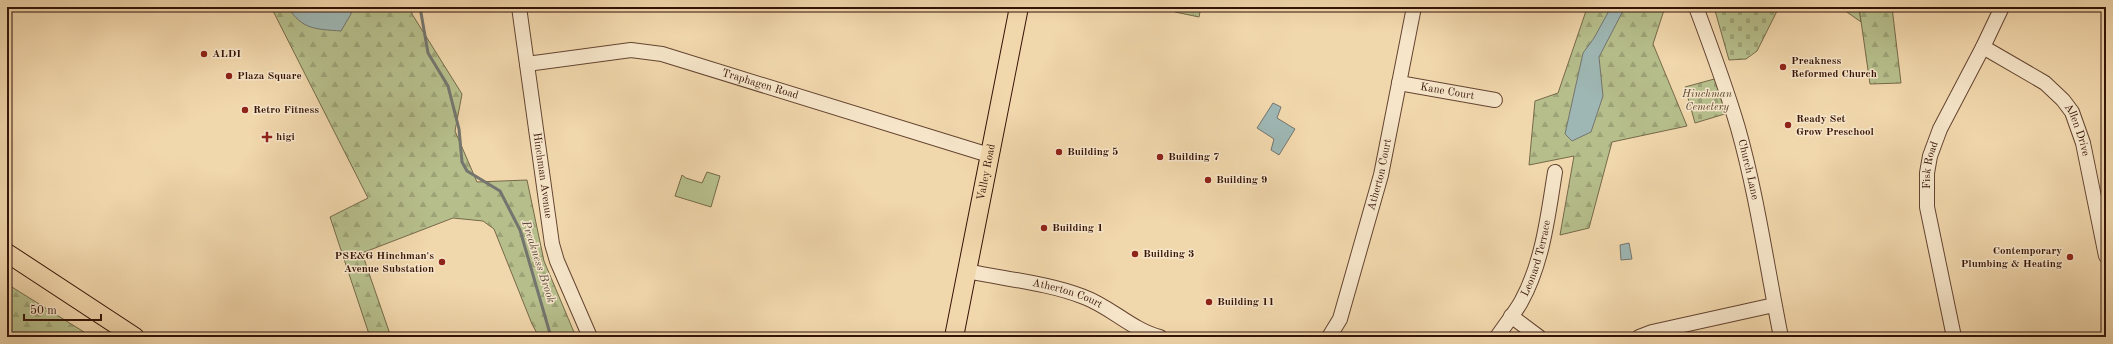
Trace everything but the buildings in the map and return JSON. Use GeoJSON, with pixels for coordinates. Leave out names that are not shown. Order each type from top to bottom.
{"type":"FeatureCollection","features":[{"type":"Feature","properties":{"kind":"main road","name":"Valley Road"},"geometry":{"type":"LineString","coordinates":[[954,337],[1019,7]]}},
{"type":"Feature","properties":{"kind":"main road"},"geometry":{"type":"LineString","coordinates":[[7,253],[135,337]]}},
{"type":"Feature","properties":{"kind":"street","name":"Hinchman Avenue"},"geometry":{"type":"LineString","coordinates":[[519,7],[552,244],[557,261],[590,337]]}},
{"type":"Feature","properties":{"kind":"street","name":"Atherton Court"},"geometry":{"type":"LineString","coordinates":[[1329,337],[1340,319],[1374,198],[1414,7]]}},
{"type":"Feature","properties":{"kind":"street","name":"Church Lane"},"geometry":{"type":"LineString","coordinates":[[1696,7],[1738,128],[1748,169],[1781,337]]}},
{"type":"Feature","properties":{"kind":"street","name":"Fisk Road"},"geometry":{"type":"LineString","coordinates":[[1954,337],[1927,207],[1927,173],[1930,156],[1940,129],[2002,7]]}},
{"type":"Feature","properties":{"kind":"street","name":"Allen Drive"},"geometry":{"type":"LineString","coordinates":[[1983,47],[2045,83],[2063,100],[2072,112],[2083,143],[2106,256]]}},
{"type":"Feature","properties":{"kind":"street","name":"Traphagen Road"},"geometry":{"type":"LineString","coordinates":[[527,64],[631,50],[662,54],[990,155]]}},
{"type":"Feature","properties":{"kind":"street","name":"Kane Court"},"geometry":{"type":"LineString","coordinates":[[1399,83],[1495,100]]}},
{"type":"Feature","properties":{"kind":"street","name":"Leonard Terrace"},"geometry":{"type":"LineString","coordinates":[[1497,337],[1521,302],[1539,258],[1555,172]]}},
{"type":"Feature","properties":{"kind":"street","name":"Atherton Court"},"geometry":{"type":"LineString","coordinates":[[967,271],[1067,291],[1085,297],[1140,329],[1160,337]]}},
{"type":"Feature","properties":{"kind":"street"},"geometry":{"type":"LineString","coordinates":[[1639,337],[1652,332],[1774,305]]}},
{"type":"Feature","properties":{"kind":"street"},"geometry":{"type":"LineString","coordinates":[[1511,316],[1539,337]]}},
{"type":"Feature","properties":{"kind":"green space"},"geometry":{"type":"Polygon","coordinates":[[[271,7],[412,7],[412,14],[462,94],[455,131],[477,182],[527,180],[544,261],[576,337],[539,337],[532,324],[494,229],[483,221],[453,218],[362,253],[391,337],[370,337],[330,217],[368,198],[271,7]]]}},
{"type":"Feature","properties":{"kind":"green space"},"geometry":{"type":"Polygon","coordinates":[[[1176,7],[1201,7],[1199,17],[1175,12],[1176,7]]]}},
{"type":"Feature","properties":{"kind":"green space"},"geometry":{"type":"Polygon","coordinates":[[[1586,7],[1665,7],[1653,44],[1687,126],[1612,142],[1589,228],[1560,235],[1574,156],[1529,165],[1535,101],[1558,93],[1587,8],[1586,7]]]}},
{"type":"Feature","properties":{"kind":"green space"},"geometry":{"type":"Polygon","coordinates":[[[1714,7],[1779,7],[1757,51],[1746,59],[1729,60],[1714,7]]]}},
{"type":"Feature","properties":{"kind":"green space"},"geometry":{"type":"Polygon","coordinates":[[[1840,7],[1859,7],[1861,22],[1840,7]]]}},
{"type":"Feature","properties":{"kind":"green space"},"geometry":{"type":"Polygon","coordinates":[[[1859,7],[1892,7],[1901,83],[1870,84],[1859,7]]]}},
{"type":"Feature","properties":{"kind":"green space","name":"Hinchman Cemetery"},"geometry":{"type":"Polygon","coordinates":[[[1718,78],[1728,113],[1695,123],[1685,87],[1718,78]]]}},
{"type":"Feature","properties":{"kind":"green space"},"geometry":{"type":"Polygon","coordinates":[[[707,172],[720,176],[711,207],[675,196],[682,175],[686,178],[702,183],[707,172]]]}},
{"type":"Feature","properties":{"kind":"green space"},"geometry":{"type":"Polygon","coordinates":[[[7,284],[92,337],[7,337],[7,284]]]}},
{"type":"Feature","properties":{"kind":"water"},"geometry":{"type":"Polygon","coordinates":[[[288,7],[351,7],[351,14],[341,31],[324,30],[304,24],[293,15],[288,7]]]}},
{"type":"Feature","properties":{"kind":"water"},"geometry":{"type":"Polygon","coordinates":[[[1611,7],[1625,7],[1599,57],[1603,96],[1591,132],[1572,141],[1565,134],[1583,53],[1594,38],[1611,7]]]}},
{"type":"Feature","properties":{"kind":"water"},"geometry":{"type":"Polygon","coordinates":[[[1273,103],[1281,107],[1277,118],[1295,129],[1279,155],[1271,150],[1274,139],[1257,128],[1273,103]]]}},
{"type":"Feature","properties":{"kind":"water"},"geometry":{"type":"Polygon","coordinates":[[[1629,243],[1632,259],[1621,260],[1620,245],[1629,243]]]}},
{"type":"Feature","properties":{"kind":"waterway","name":"Preakness Brook"},"geometry":{"type":"LineString","coordinates":[[420,7],[428,53],[448,86],[459,129],[462,162],[467,171],[500,191],[520,230],[551,337]]}},
{"type":"Feature","properties":{"kind":"place","name":"ALDI"},"geometry":{"type":"Point","coordinates":[204,54]}},
{"type":"Feature","properties":{"kind":"place","name":"Preakness Reformed Church"},"geometry":{"type":"Point","coordinates":[1783,67]}},
{"type":"Feature","properties":{"kind":"place","name":"Plaza Square"},"geometry":{"type":"Point","coordinates":[229,76]}},
{"type":"Feature","properties":{"kind":"place","name":"Retro Fitness"},"geometry":{"type":"Point","coordinates":[245,110]}},
{"type":"Feature","properties":{"kind":"place","name":"Ready Set Grow Preschool"},"geometry":{"type":"Point","coordinates":[1788,125]}},
{"type":"Feature","properties":{"kind":"place","name":"higi"},"geometry":{"type":"Point","coordinates":[267,137]}},
{"type":"Feature","properties":{"kind":"place","name":"Building 5"},"geometry":{"type":"Point","coordinates":[1059,152]}},
{"type":"Feature","properties":{"kind":"place","name":"Building 7"},"geometry":{"type":"Point","coordinates":[1160,157]}},
{"type":"Feature","properties":{"kind":"place","name":"Building 9"},"geometry":{"type":"Point","coordinates":[1208,180]}},
{"type":"Feature","properties":{"kind":"place","name":"Building 1"},"geometry":{"type":"Point","coordinates":[1044,228]}},
{"type":"Feature","properties":{"kind":"place","name":"Building 3"},"geometry":{"type":"Point","coordinates":[1135,254]}},
{"type":"Feature","properties":{"kind":"place","name":"Contemporary Plumbing & Heating"},"geometry":{"type":"Point","coordinates":[2070,257]}},
{"type":"Feature","properties":{"kind":"place","name":"PSE&G Hinchman's Avenue Substation"},"geometry":{"type":"Point","coordinates":[442,262]}},
{"type":"Feature","properties":{"kind":"place","name":"Building 11"},"geometry":{"type":"Point","coordinates":[1209,302]}}]}
